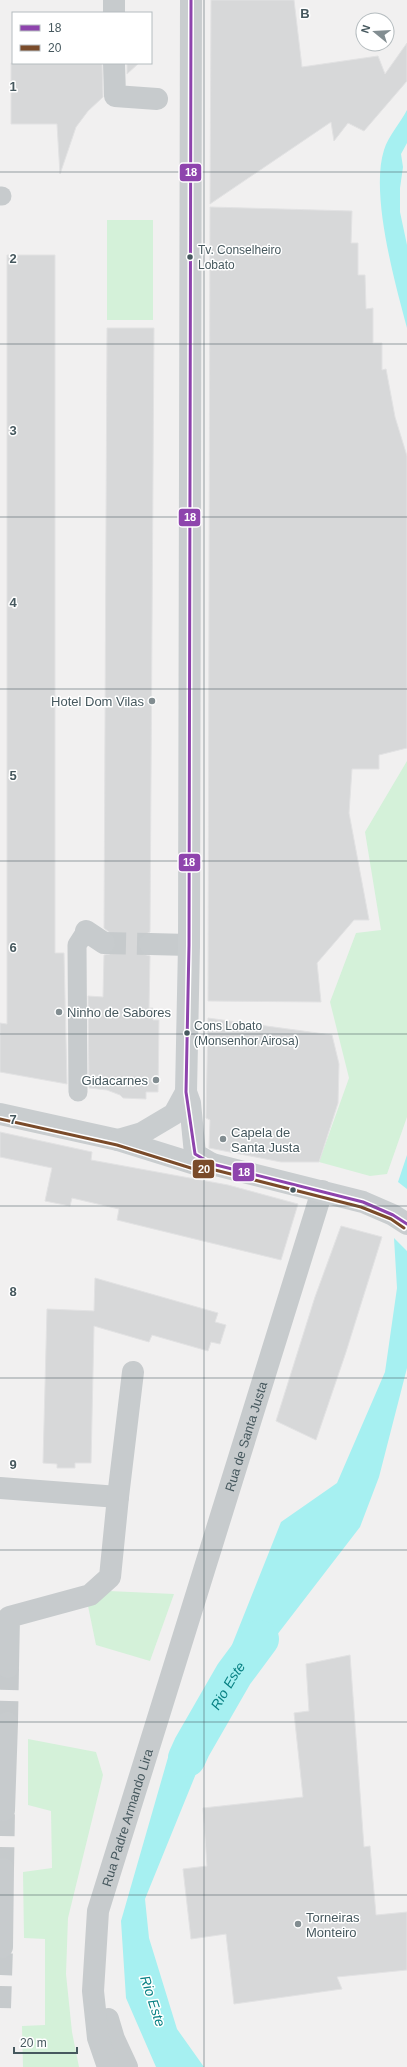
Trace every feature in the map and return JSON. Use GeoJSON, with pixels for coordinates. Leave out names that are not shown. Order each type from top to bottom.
{"type":"FeatureCollection","features":[{"type":"Feature","properties":{"kind":"main road"},"geometry":{"type":"LineString","coordinates":[[191,0],[189,945],[186,1092],[190,1103],[195,1154],[212,1164]]}},
{"type":"Feature","properties":{"kind":"main road"},"geometry":{"type":"LineString","coordinates":[[118,1140],[142,1133],[174,1114],[186,1092]]}},
{"type":"Feature","properties":{"kind":"main road"},"geometry":{"type":"LineString","coordinates":[[0,1114],[118,1140],[195,1164],[212,1164],[363,1202],[393,1215],[406,1224]]}},
{"type":"Feature","properties":{"kind":"street"},"geometry":{"type":"LineString","coordinates":[[114,0],[114,12]]}},
{"type":"Feature","properties":{"kind":"street"},"geometry":{"type":"LineString","coordinates":[[114,64],[115,96],[157,99]]}},
{"type":"Feature","properties":{"kind":"street"},"geometry":{"type":"LineString","coordinates":[[78,1092],[77,945],[86,931],[104,943]]}},
{"type":"Feature","properties":{"kind":"street"},"geometry":{"type":"LineString","coordinates":[[150,944],[189,945]]}},
{"type":"Feature","properties":{"kind":"street","name":"Rua de Santa Justa"},"geometry":{"type":"LineString","coordinates":[[170,1681],[322,1192]]}},
{"type":"Feature","properties":{"kind":"street"},"geometry":{"type":"LineString","coordinates":[[8,1667],[9,1617],[90,1595],[110,1577],[133,1372]]}},
{"type":"Feature","properties":{"kind":"street"},"geometry":{"type":"LineString","coordinates":[[0,1488],[118,1497]]}},
{"type":"Feature","properties":{"kind":"street","name":"Rua Padre Armando Lira"},"geometry":{"type":"LineString","coordinates":[[108,2067],[98,2038],[93,1991],[94,1955],[98,1911],[170,1681]]}},
{"type":"Feature","properties":{"kind":"street"},"geometry":{"type":"LineString","coordinates":[[4,1810],[6,1724]]}},
{"type":"Feature","properties":{"kind":"street"},"geometry":{"type":"LineString","coordinates":[[2,1947],[3,1869]]}},
{"type":"Feature","properties":{"kind":"street","name":"Rua Padre Armando Lira"},"geometry":{"type":"LineString","coordinates":[[94,1955],[100,1993],[114,2039],[127,2067]]}},
{"type":"Feature","properties":{"kind":"green space"},"geometry":{"type":"Polygon","coordinates":[[[107,220],[153,220],[153,320],[107,320],[107,220]]]}},
{"type":"Feature","properties":{"kind":"green space"},"geometry":{"type":"Polygon","coordinates":[[[407,761],[407,1117],[387,1174],[370,1176],[319,1162],[349,1078],[330,1002],[356,933],[381,930],[365,832],[407,761]]]}},
{"type":"Feature","properties":{"kind":"green space"},"geometry":{"type":"Polygon","coordinates":[[[109,1591],[174,1594],[150,1661],[96,1645],[88,1606],[109,1591]]]}},
{"type":"Feature","properties":{"kind":"green space"},"geometry":{"type":"Polygon","coordinates":[[[28,1739],[96,1752],[103,1775],[68,1918],[66,1974],[72,2032],[79,2067],[23,2067],[22,2026],[45,2025],[45,1939],[24,1938],[23,1872],[52,1868],[51,1811],[28,1805],[28,1739]]]}},
{"type":"Feature","properties":{"kind":"water"},"geometry":{"type":"Polygon","coordinates":[[[407,110],[407,143],[401,154],[403,167],[400,188],[400,212],[407,245],[407,328],[396,287],[386,239],[382,214],[380,168],[386,145],[407,110]]]}},
{"type":"Feature","properties":{"kind":"water"},"geometry":{"type":"Polygon","coordinates":[[[407,1155],[407,1189],[398,1182],[407,1155]]]}},
{"type":"Feature","properties":{"kind":"water"},"geometry":{"type":"Polygon","coordinates":[[[394,1238],[407,1251],[407,1368],[379,1477],[360,1527],[240,1683],[218,1680],[281,1522],[337,1483],[385,1372],[397,1288],[394,1238]]]}},
{"type":"Feature","properties":{"kind":"water"},"geometry":{"type":"Polygon","coordinates":[[[203,1709],[219,1717],[145,1899],[149,1938],[177,2029],[204,2067],[156,2067],[126,1998],[121,1921],[169,1754],[195,1710],[203,1709]]]}},
{"type":"Feature","properties":{"kind":"building"},"geometry":{"type":"Polygon","coordinates":[[[211,0],[294,0],[302,67],[378,56],[385,74],[407,43],[407,81],[364,131],[348,123],[334,141],[331,122],[210,204],[211,0]]]}},
{"type":"Feature","properties":{"kind":"building"},"geometry":{"type":"Polygon","coordinates":[[[11,63],[102,64],[103,97],[88,111],[76,127],[60,174],[57,124],[11,124],[11,63]]]}},
{"type":"Feature","properties":{"kind":"building"},"geometry":{"type":"Polygon","coordinates":[[[127,64],[138,64],[127,74],[127,64]]]}},
{"type":"Feature","properties":{"kind":"building"},"geometry":{"type":"Polygon","coordinates":[[[210,207],[352,211],[351,243],[358,243],[358,275],[365,275],[366,309],[373,308],[373,343],[382,343],[382,370],[386,369],[395,417],[407,456],[407,748],[379,755],[379,769],[352,769],[349,813],[369,920],[354,920],[317,963],[321,1002],[208,1001],[210,207]]]}},
{"type":"Feature","properties":{"kind":"building"},"geometry":{"type":"Polygon","coordinates":[[[7,255],[55,255],[55,953],[64,953],[67,1084],[0,1072],[0,1023],[7,1024],[7,255]]]}},
{"type":"Feature","properties":{"kind":"building"},"geometry":{"type":"Polygon","coordinates":[[[107,328],[154,328],[150,932],[140,937],[138,944],[139,950],[143,954],[150,956],[149,1008],[153,1008],[153,1020],[159,1020],[158,1092],[146,1092],[146,1099],[123,1098],[120,1095],[107,1090],[89,1088],[88,996],[103,997],[104,955],[110,954],[114,950],[116,943],[115,937],[104,928],[107,328]]]}},
{"type":"Feature","properties":{"kind":"building"},"geometry":{"type":"Polygon","coordinates":[[[208,1018],[332,1035],[339,1064],[338,1103],[319,1162],[281,1162],[209,1148],[210,1120],[206,1118],[208,1018]]]}},
{"type":"Feature","properties":{"kind":"building"},"geometry":{"type":"Polygon","coordinates":[[[0,1132],[92,1152],[91,1160],[228,1185],[298,1204],[281,1260],[117,1220],[119,1209],[72,1198],[70,1206],[45,1201],[52,1168],[0,1157],[0,1132]]]}},
{"type":"Feature","properties":{"kind":"building"},"geometry":{"type":"Polygon","coordinates":[[[341,1226],[382,1237],[346,1352],[316,1440],[276,1421],[315,1297],[341,1226]]]}},
{"type":"Feature","properties":{"kind":"building"},"geometry":{"type":"Polygon","coordinates":[[[95,1278],[218,1313],[215,1322],[226,1325],[220,1344],[211,1342],[208,1351],[152,1335],[149,1342],[94,1326],[91,1463],[75,1463],[75,1468],[57,1468],[57,1464],[43,1463],[47,1309],[94,1311],[95,1278]]]}},
{"type":"Feature","properties":{"kind":"building","name":"Torneiras Monteiro"},"geometry":{"type":"Polygon","coordinates":[[[350,1655],[364,1847],[370,1846],[376,1915],[407,1912],[407,1970],[337,1977],[342,1989],[234,2004],[226,1934],[191,1939],[183,1869],[207,1866],[203,1808],[303,1797],[294,1713],[309,1711],[306,1664],[350,1655]]]}},
{"type":"Feature","properties":{"kind":"waterway","name":"Rio Este"},"geometry":{"type":"LineString","coordinates":[[187,1758],[234,1674],[260,1639]]}},
{"type":"Feature","properties":{"kind":"tunnel"},"geometry":{"type":"LineString","coordinates":[[104,943],[150,944]]}},
{"type":"Feature","properties":{"kind":"tunnel"},"geometry":{"type":"LineString","coordinates":[[7,1723],[8,1667]]}},
{"type":"Feature","properties":{"kind":"tunnel"},"geometry":{"type":"LineString","coordinates":[[3,1869],[4,1810]]}},
{"type":"Feature","properties":{"kind":"tunnel"},"geometry":{"type":"LineString","coordinates":[[0,2008],[2,1947]]}},
{"type":"Feature","properties":{"kind":"transit line","name":"18"},"geometry":{"type":"LineString","coordinates":[[191,0],[189,945],[186,1092],[195,1154],[212,1164],[363,1202],[393,1215],[407,1224]]}},
{"type":"Feature","properties":{"kind":"transit line","name":"20"},"geometry":{"type":"LineString","coordinates":[[0,1119],[117,1145],[194,1169],[211,1169],[361,1207],[391,1219],[404,1228]]}},
{"type":"Feature","properties":{"kind":"place","name":"Tv. Conselheiro Lobato"},"geometry":{"type":"Point","coordinates":[190,257]}},
{"type":"Feature","properties":{"kind":"place","name":"Hotel Dom Vilas"},"geometry":{"type":"Point","coordinates":[152,701]}},
{"type":"Feature","properties":{"kind":"place","name":"Ninho de Sabores"},"geometry":{"type":"Point","coordinates":[59,1012]}},
{"type":"Feature","properties":{"kind":"place","name":"Cons Lobato (Monsenhor Airosa)"},"geometry":{"type":"Point","coordinates":[187,1033]}},
{"type":"Feature","properties":{"kind":"place","name":"Gidacarnes"},"geometry":{"type":"Point","coordinates":[156,1080]}},
{"type":"Feature","properties":{"kind":"place","name":"Capela de Santa Justa"},"geometry":{"type":"Point","coordinates":[223,1139]}},
{"type":"Feature","properties":{"kind":"place","name":"Torneiras Monteiro"},"geometry":{"type":"Point","coordinates":[298,1924]}}]}
